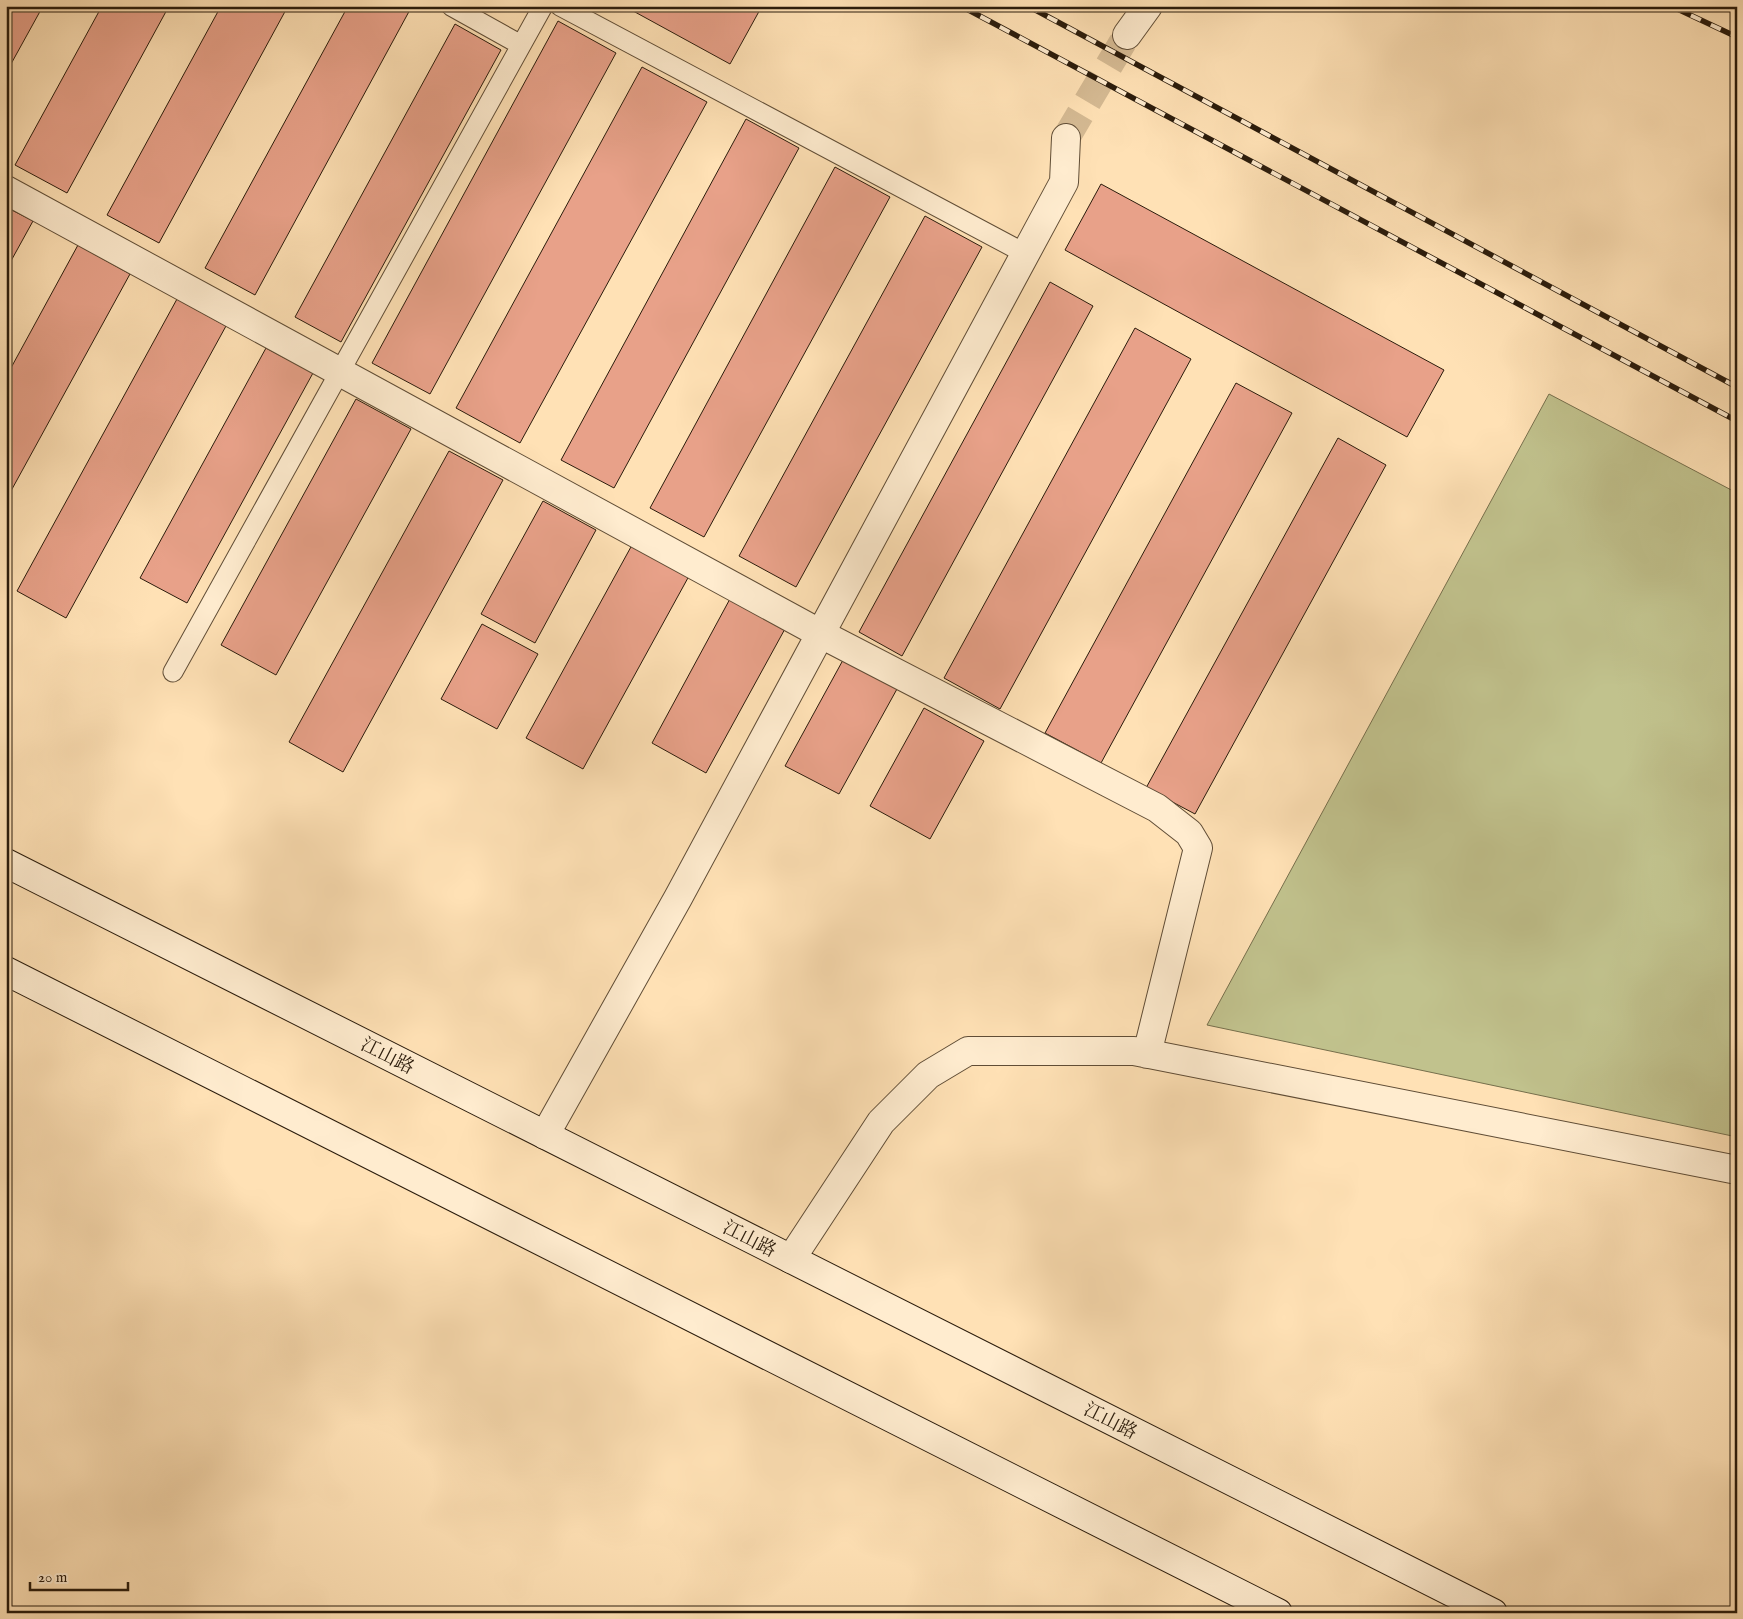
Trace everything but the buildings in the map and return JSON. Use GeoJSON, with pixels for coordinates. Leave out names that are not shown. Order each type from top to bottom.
{"type":"FeatureCollection","features":[{"type":"Feature","properties":{"kind":"street"},"geometry":{"type":"LineString","coordinates":[[1127,35],[1148,6]]}},
{"type":"Feature","properties":{"kind":"street"},"geometry":{"type":"LineString","coordinates":[[545,1135],[673,907],[1064,182],[1066,138]]}},
{"type":"Feature","properties":{"kind":"street"},"geometry":{"type":"LineString","coordinates":[[6,190],[821,634],[1157,808],[1189,833],[1198,848],[1147,1054]]}},
{"type":"Feature","properties":{"kind":"street","name":"江山路"},"geometry":{"type":"LineString","coordinates":[[6,863],[1493,1613]]}},
{"type":"Feature","properties":{"kind":"street"},"geometry":{"type":"LineString","coordinates":[[6,972],[1278,1613]]}},
{"type":"Feature","properties":{"kind":"street"},"geometry":{"type":"LineString","coordinates":[[791,1259],[882,1122],[928,1075],[968,1051],[1134,1051],[1737,1170]]}},
{"type":"Feature","properties":{"kind":"lane"},"geometry":{"type":"LineString","coordinates":[[451,6],[522,45]]}},
{"type":"Feature","properties":{"kind":"lane"},"geometry":{"type":"LineString","coordinates":[[173,672],[543,6]]}},
{"type":"Feature","properties":{"kind":"lane"},"geometry":{"type":"LineString","coordinates":[[560,6],[1026,254]]}},
{"type":"Feature","properties":{"kind":"green space"},"geometry":{"type":"Polygon","coordinates":[[[1549,394],[1737,493],[1737,1137],[1207,1025],[1549,394]]]}},
{"type":"Feature","properties":{"kind":"tunnel"},"geometry":{"type":"LineString","coordinates":[[1066,138],[1127,35]]}},
{"type":"Feature","properties":{"kind":"railway"},"geometry":{"type":"LineString","coordinates":[[961,6],[1737,421]]}},
{"type":"Feature","properties":{"kind":"railway"},"geometry":{"type":"LineString","coordinates":[[1028,6],[1737,387]]}},
{"type":"Feature","properties":{"kind":"railway"},"geometry":{"type":"LineString","coordinates":[[1671,6],[1737,37]]}}]}
